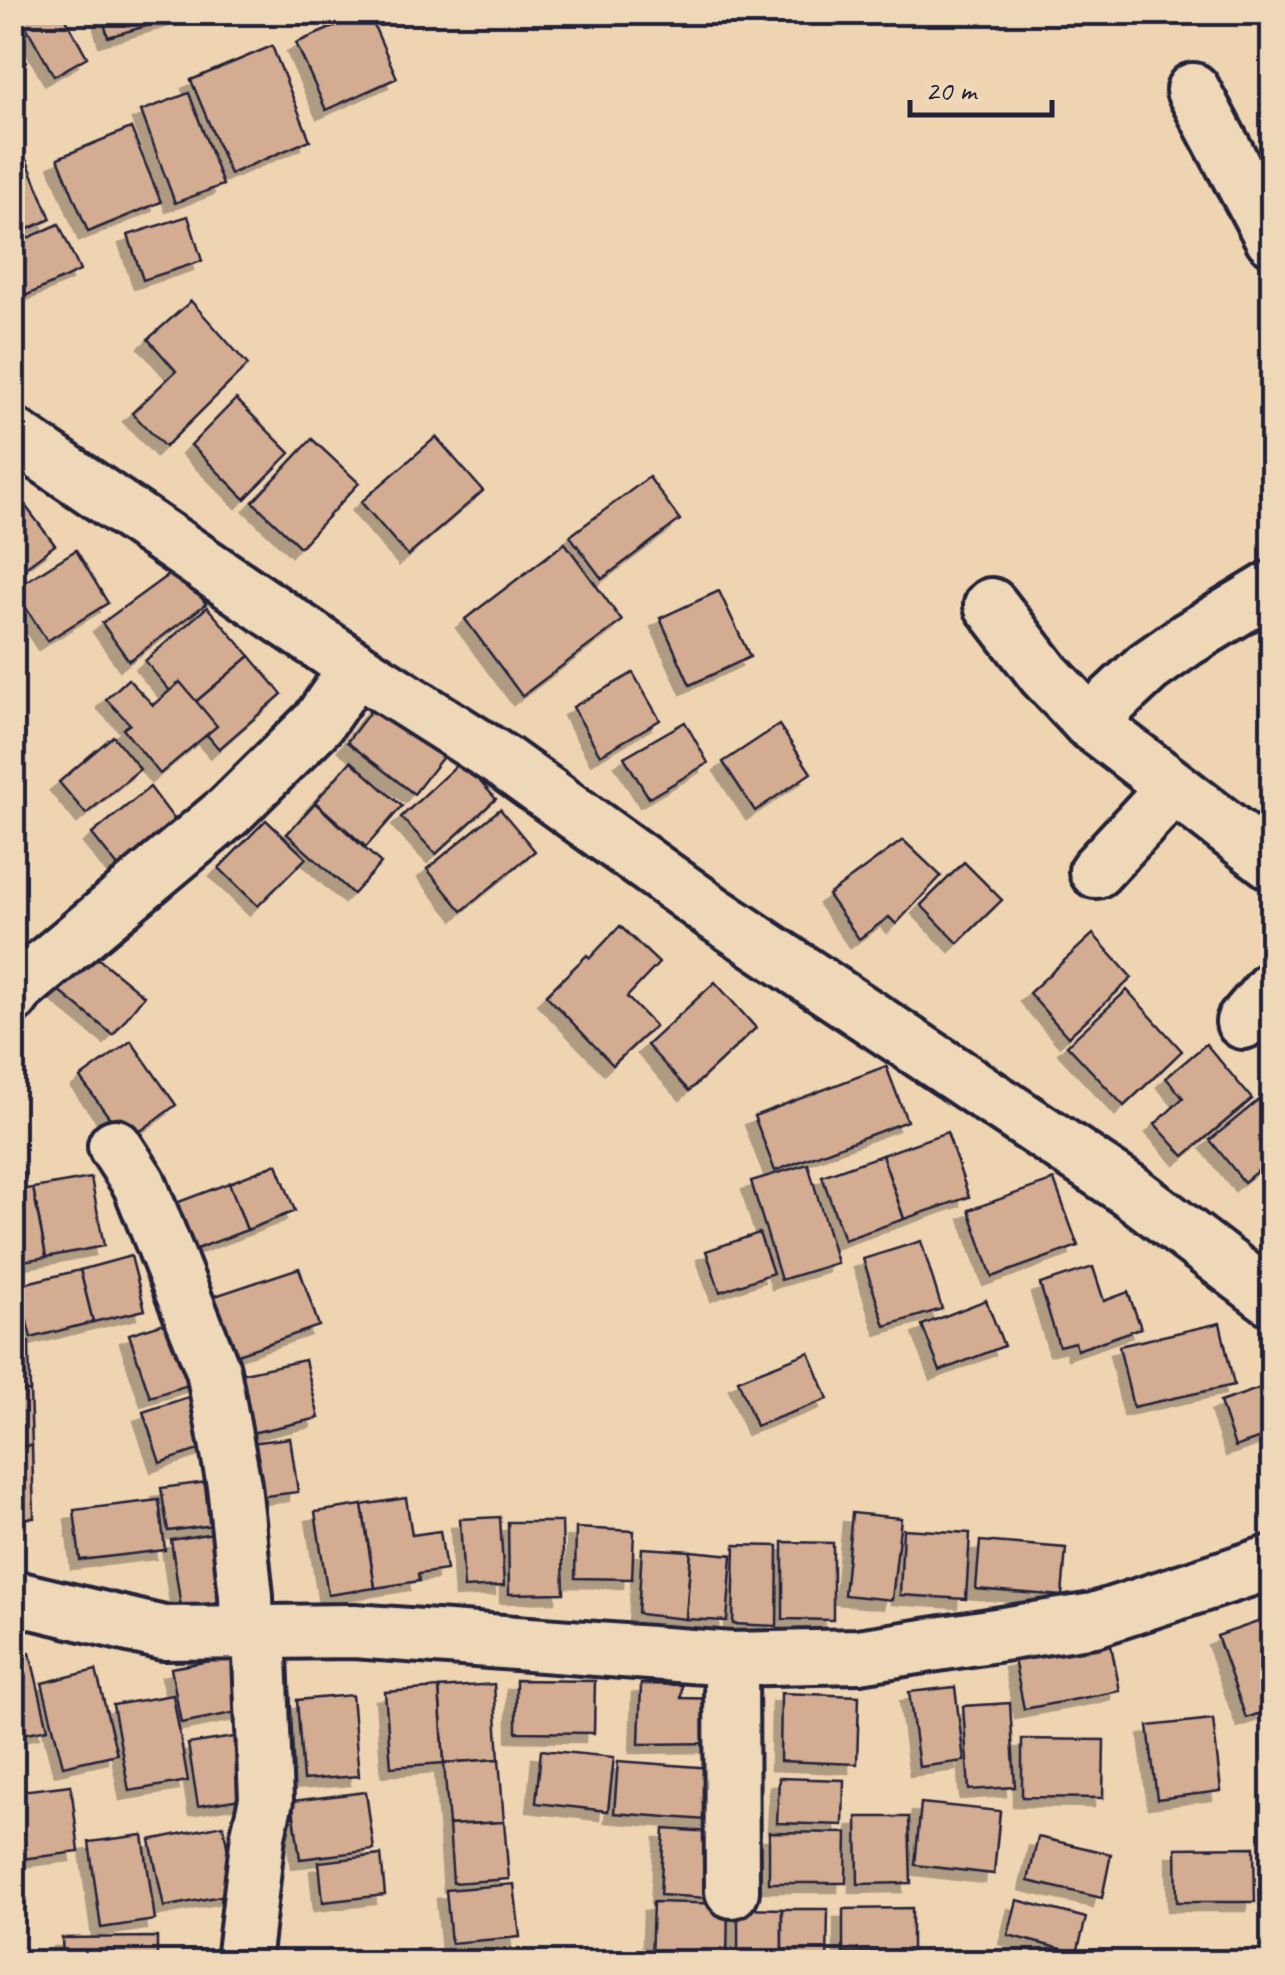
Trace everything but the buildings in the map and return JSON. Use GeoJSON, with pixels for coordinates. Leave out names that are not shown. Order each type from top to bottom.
{"type":"FeatureCollection","features":[{"type":"Feature","properties":{"kind":"street"},"geometry":{"type":"LineString","coordinates":[[1193,90],[1272,238]]}},
{"type":"Feature","properties":{"kind":"street"},"geometry":{"type":"LineString","coordinates":[[12,434],[356,668],[505,763],[715,914],[1129,1190],[1272,1299]]}},
{"type":"Feature","properties":{"kind":"street"},"geometry":{"type":"LineString","coordinates":[[1088,722],[1174,648],[1272,588]]}},
{"type":"Feature","properties":{"kind":"street"},"geometry":{"type":"LineString","coordinates":[[991,605],[1044,674],[1088,722],[1272,862]]}},
{"type":"Feature","properties":{"kind":"street"},"geometry":{"type":"LineString","coordinates":[[12,997],[160,866],[229,811],[318,723],[356,668]]}},
{"type":"Feature","properties":{"kind":"street"},"geometry":{"type":"LineString","coordinates":[[1096,871],[1173,788]]}},
{"type":"Feature","properties":{"kind":"street"},"geometry":{"type":"LineString","coordinates":[[114,1146],[139,1183],[213,1370],[234,1485],[252,1632],[266,1800],[258,1835],[243,1962]]}},
{"type":"Feature","properties":{"kind":"street"},"geometry":{"type":"LineString","coordinates":[[12,1597],[163,1633],[354,1632],[731,1659],[859,1656],[1094,1620],[1272,1562]]}},
{"type":"Feature","properties":{"kind":"street"},"geometry":{"type":"LineString","coordinates":[[731,1659],[732,1891]]}}]}
